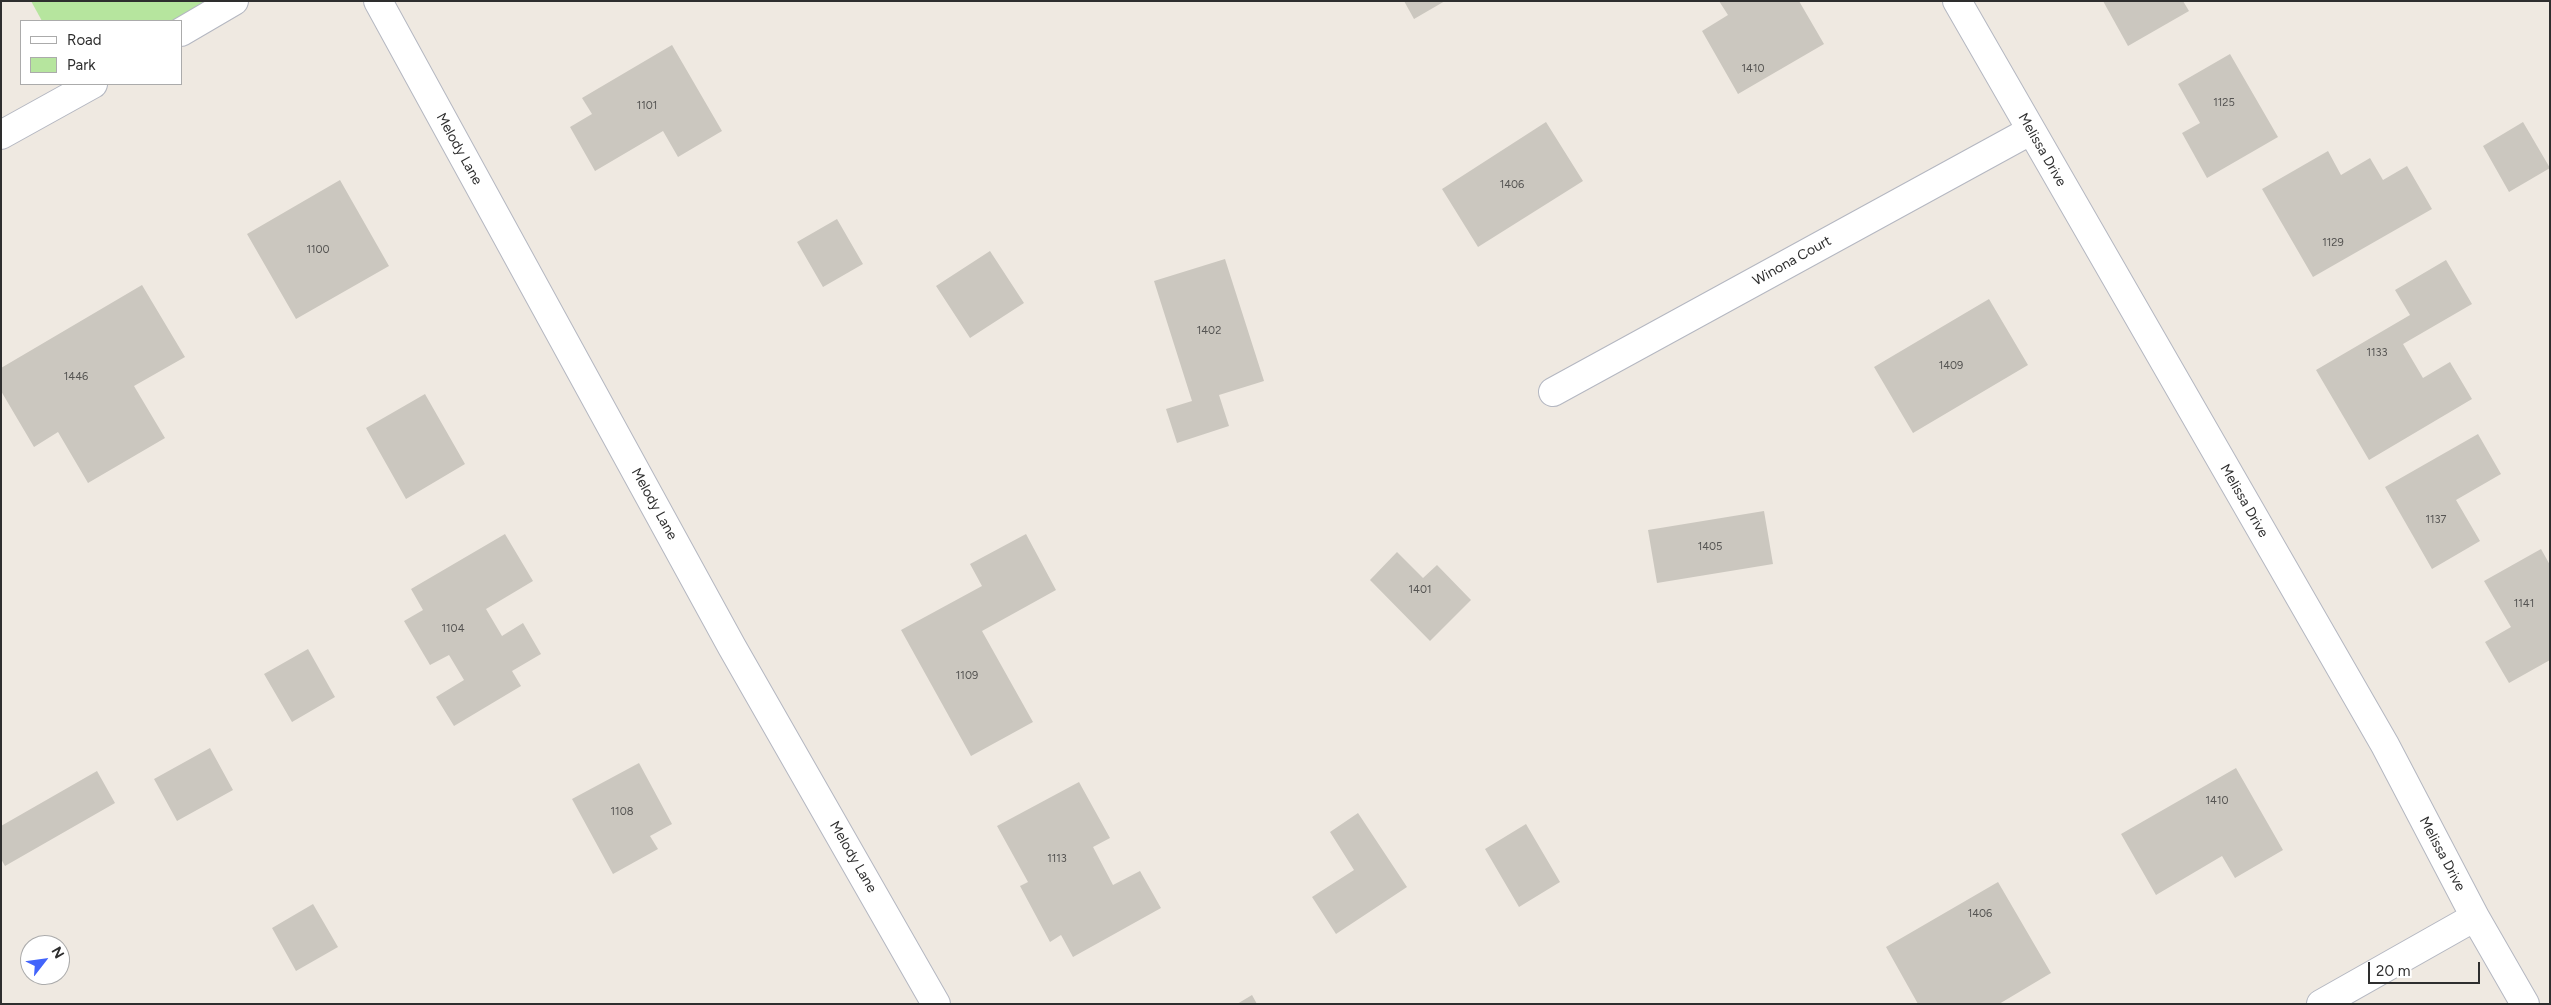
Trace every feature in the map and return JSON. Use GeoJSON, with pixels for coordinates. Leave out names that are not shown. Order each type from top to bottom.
{"type":"FeatureCollection","features":[{"type":"Feature","properties":{"kind":"street"},"geometry":{"type":"LineString","coordinates":[[182,31],[234,1]]}},
{"type":"Feature","properties":{"kind":"street","name":"Melody Lane"},"geometry":{"type":"LineString","coordinates":[[378,1],[727,638],[936,1004]]}},
{"type":"Feature","properties":{"kind":"street","name":"Melissa Drive"},"geometry":{"type":"LineString","coordinates":[[1957,1],[2030,131],[2385,745],[2476,918],[2525,1004]]}},
{"type":"Feature","properties":{"kind":"street"},"geometry":{"type":"LineString","coordinates":[[1,135],[91,85]]}},
{"type":"Feature","properties":{"kind":"street","name":"Winona Court"},"geometry":{"type":"LineString","coordinates":[[1553,392],[2030,131]]}},
{"type":"Feature","properties":{"kind":"street"},"geometry":{"type":"LineString","coordinates":[[2321,1004],[2476,918]]}},
{"type":"Feature","properties":{"kind":"green space"},"geometry":{"type":"Polygon","coordinates":[[[31,1],[237,1],[182,21],[41,20],[31,1]]]}},
{"type":"Feature","properties":{"kind":"building"},"geometry":{"type":"Polygon","coordinates":[[[1404,1],[1445,1],[1414,19],[1404,1]]]}},
{"type":"Feature","properties":{"kind":"building"},"geometry":{"type":"Polygon","coordinates":[[[1719,1],[1799,1],[1824,44],[1738,94],[1702,31],[1728,15],[1719,1]]]}},
{"type":"Feature","properties":{"kind":"building"},"geometry":{"type":"Polygon","coordinates":[[[2103,1],[2183,1],[2189,11],[2128,46],[2103,1]]]}},
{"type":"Feature","properties":{"kind":"building"},"geometry":{"type":"Polygon","coordinates":[[[672,45],[722,131],[678,157],[663,131],[595,171],[570,127],[592,114],[582,98],[672,45]]]}},
{"type":"Feature","properties":{"kind":"building"},"geometry":{"type":"Polygon","coordinates":[[[2230,54],[2278,137],[2207,178],[2182,133],[2200,123],[2178,84],[2230,54]]]}},
{"type":"Feature","properties":{"kind":"building"},"geometry":{"type":"Polygon","coordinates":[[[1546,122],[1583,181],[1478,247],[1442,189],[1546,122]]]}},
{"type":"Feature","properties":{"kind":"building"},"geometry":{"type":"Polygon","coordinates":[[[2523,122],[2550,168],[2509,192],[2483,146],[2523,122]]]}},
{"type":"Feature","properties":{"kind":"building"},"geometry":{"type":"Polygon","coordinates":[[[2328,151],[2341,175],[2370,158],[2383,180],[2407,166],[2432,209],[2313,277],[2262,189],[2328,151]]]}},
{"type":"Feature","properties":{"kind":"building"},"geometry":{"type":"Polygon","coordinates":[[[340,180],[389,266],[296,319],[247,234],[340,180]]]}},
{"type":"Feature","properties":{"kind":"building"},"geometry":{"type":"Polygon","coordinates":[[[837,219],[863,264],[823,287],[797,242],[837,219]]]}},
{"type":"Feature","properties":{"kind":"building"},"geometry":{"type":"Polygon","coordinates":[[[990,251],[1024,303],[970,338],[936,286],[990,251]]]}},
{"type":"Feature","properties":{"kind":"building"},"geometry":{"type":"Polygon","coordinates":[[[1225,259],[1264,381],[1219,395],[1229,426],[1177,443],[1166,409],[1192,401],[1154,281],[1225,259]]]}},
{"type":"Feature","properties":{"kind":"building"},"geometry":{"type":"Polygon","coordinates":[[[2446,260],[2472,304],[2403,344],[2423,378],[2450,362],[2472,399],[2369,460],[2316,370],[2410,315],[2395,290],[2446,260]]]}},
{"type":"Feature","properties":{"kind":"building"},"geometry":{"type":"Polygon","coordinates":[[[142,285],[185,357],[134,386],[165,438],[88,483],[58,432],[34,447],[1,391],[1,368],[142,285]]]}},
{"type":"Feature","properties":{"kind":"building"},"geometry":{"type":"Polygon","coordinates":[[[1989,299],[2028,365],[1913,433],[1874,367],[1989,299]]]}},
{"type":"Feature","properties":{"kind":"building"},"geometry":{"type":"Polygon","coordinates":[[[425,394],[465,464],[406,499],[366,428],[425,394]]]}},
{"type":"Feature","properties":{"kind":"building"},"geometry":{"type":"Polygon","coordinates":[[[2478,434],[2501,474],[2456,500],[2480,541],[2432,569],[2385,487],[2478,434]]]}},
{"type":"Feature","properties":{"kind":"building"},"geometry":{"type":"Polygon","coordinates":[[[1764,511],[1773,564],[1657,583],[1648,530],[1764,511]]]}},
{"type":"Feature","properties":{"kind":"building"},"geometry":{"type":"Polygon","coordinates":[[[505,534],[533,581],[486,609],[502,636],[523,623],[541,654],[512,671],[521,686],[454,726],[436,697],[464,680],[449,655],[430,665],[404,621],[423,610],[411,589],[505,534]]]}},
{"type":"Feature","properties":{"kind":"building"},"geometry":{"type":"Polygon","coordinates":[[[1026,534],[1056,590],[982,631],[1033,722],[971,756],[901,630],[982,586],[970,564],[1026,534]]]}},
{"type":"Feature","properties":{"kind":"building"},"geometry":{"type":"Polygon","coordinates":[[[2541,549],[2550,565],[2550,660],[2509,683],[2485,642],[2511,627],[2484,581],[2541,549]]]}},
{"type":"Feature","properties":{"kind":"building"},"geometry":{"type":"Polygon","coordinates":[[[1397,552],[1423,578],[1437,565],[1471,600],[1430,641],[1370,580],[1397,552]]]}},
{"type":"Feature","properties":{"kind":"building"},"geometry":{"type":"Polygon","coordinates":[[[308,649],[335,697],[292,722],[264,674],[308,649]]]}},
{"type":"Feature","properties":{"kind":"building"},"geometry":{"type":"Polygon","coordinates":[[[210,748],[233,790],[177,821],[154,779],[210,748]]]}},
{"type":"Feature","properties":{"kind":"building"},"geometry":{"type":"Polygon","coordinates":[[[639,763],[672,824],[650,836],[658,849],[613,874],[572,799],[639,763]]]}},
{"type":"Feature","properties":{"kind":"building"},"geometry":{"type":"Polygon","coordinates":[[[2236,768],[2283,850],[2235,878],[2222,856],[2156,895],[2121,834],[2236,768]]]}},
{"type":"Feature","properties":{"kind":"building"},"geometry":{"type":"Polygon","coordinates":[[[97,771],[115,803],[5,866],[1,859],[1,826],[97,771]]]}},
{"type":"Feature","properties":{"kind":"building"},"geometry":{"type":"Polygon","coordinates":[[[1079,782],[1110,838],[1093,847],[1113,885],[1140,871],[1161,908],[1073,957],[1061,935],[1050,942],[1020,886],[1028,882],[997,826],[1079,782]]]}},
{"type":"Feature","properties":{"kind":"building"},"geometry":{"type":"Polygon","coordinates":[[[1358,813],[1407,887],[1336,934],[1312,897],[1354,870],[1330,832],[1358,813]]]}},
{"type":"Feature","properties":{"kind":"building"},"geometry":{"type":"Polygon","coordinates":[[[1526,824],[1560,882],[1519,907],[1485,849],[1526,824]]]}},
{"type":"Feature","properties":{"kind":"building"},"geometry":{"type":"Polygon","coordinates":[[[1998,882],[2051,973],[1999,1004],[1918,1004],[1886,947],[1998,882]]]}},
{"type":"Feature","properties":{"kind":"building"},"geometry":{"type":"Polygon","coordinates":[[[313,904],[338,947],[296,971],[272,928],[313,904]]]}},
{"type":"Feature","properties":{"kind":"building"},"geometry":{"type":"Polygon","coordinates":[[[1252,995],[1257,1004],[1237,1004],[1252,995]]]}}]}
